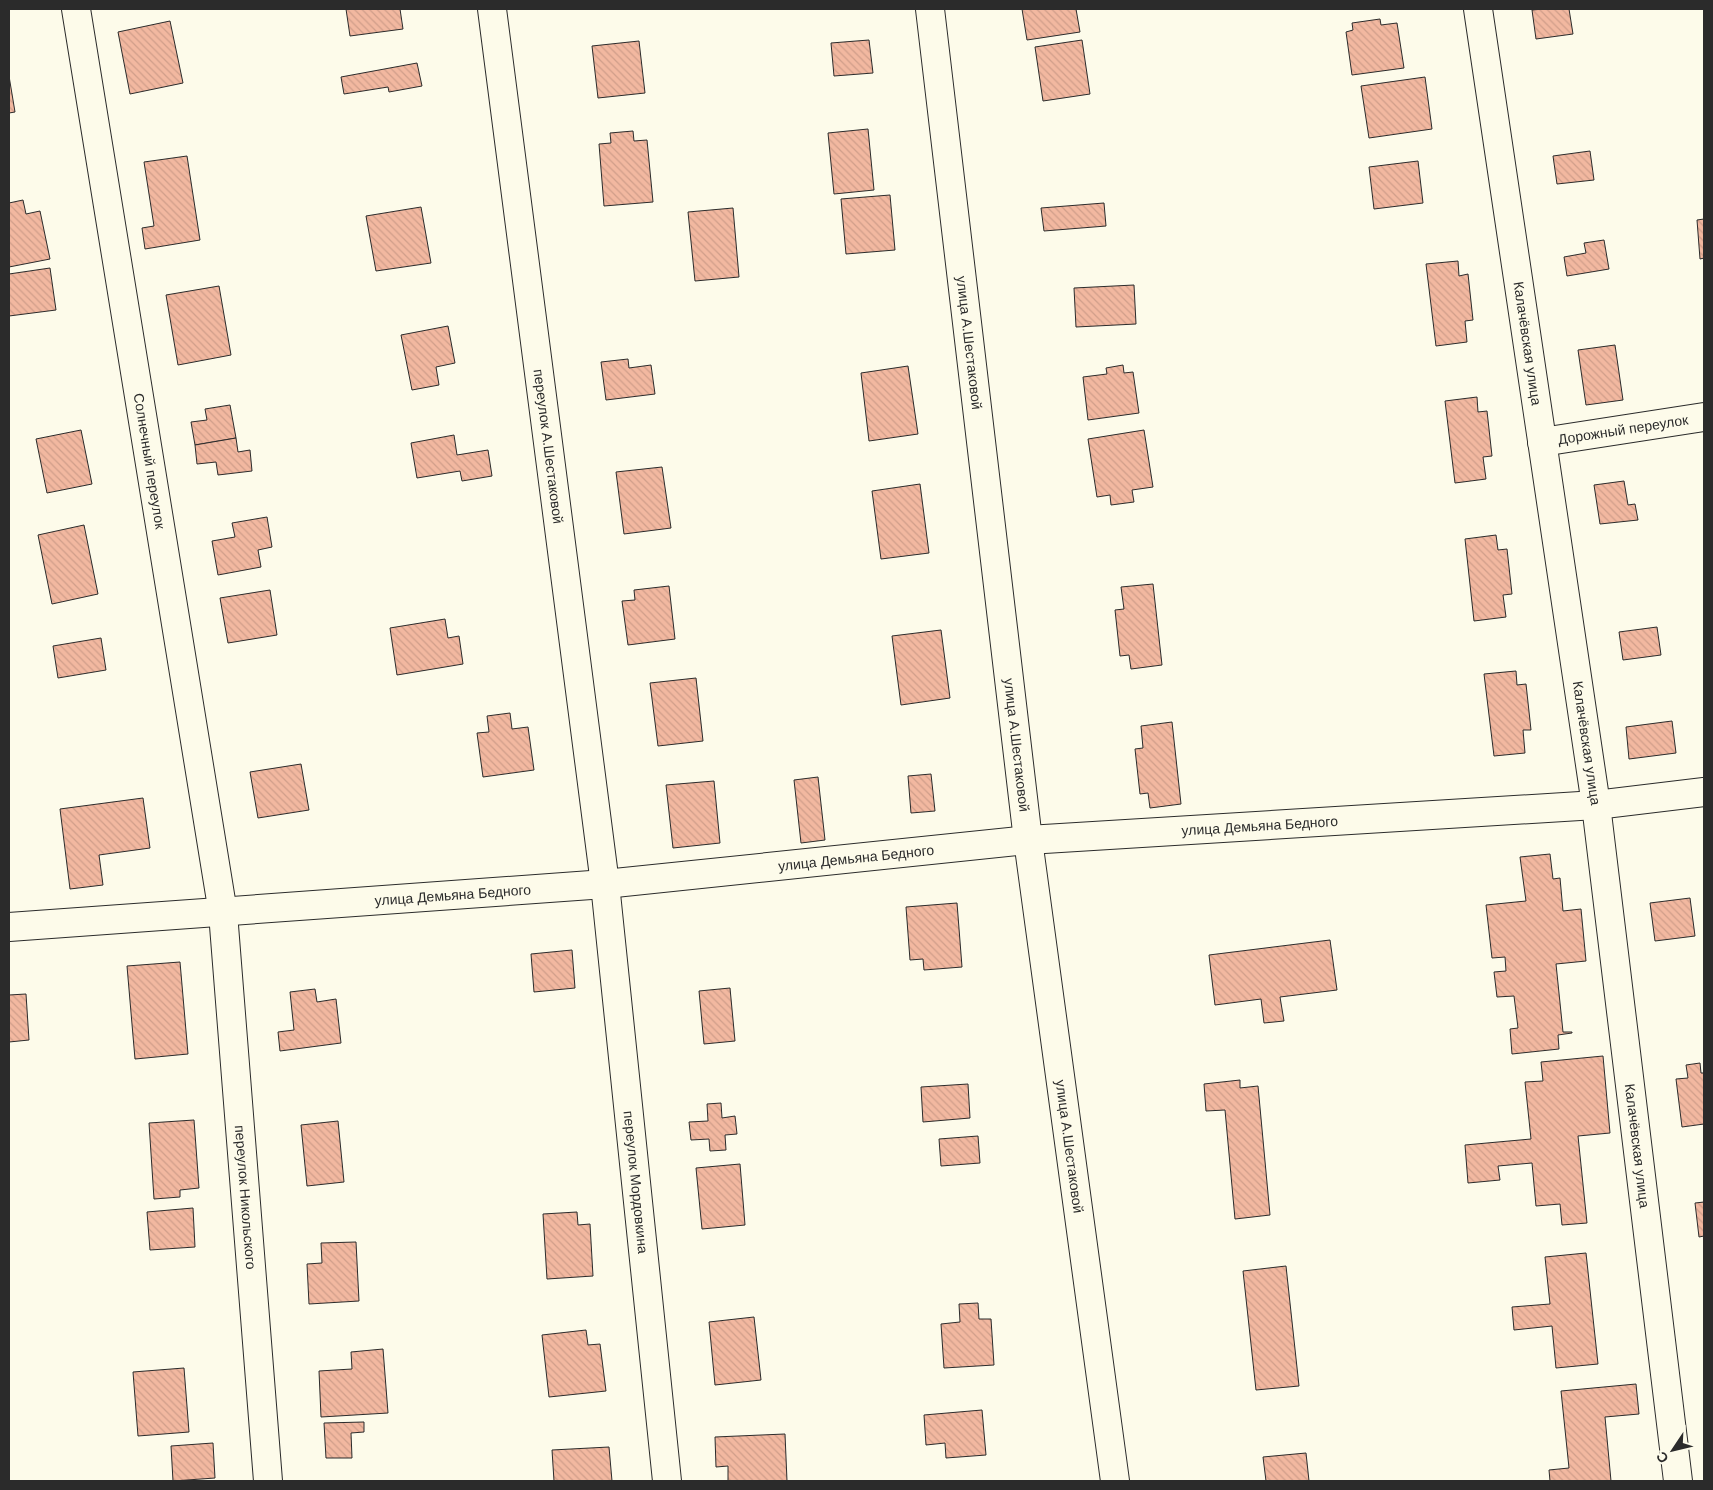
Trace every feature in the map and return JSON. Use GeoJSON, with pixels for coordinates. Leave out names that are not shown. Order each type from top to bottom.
{"type":"FeatureCollection","features":[{"type":"Feature","properties":{"kind":"street","name":"Солнечный переулок"},"geometry":{"type":"LineString","coordinates":[[76,9],[223,913]]}},
{"type":"Feature","properties":{"kind":"street","name":"переулок А.Шестаковой"},"geometry":{"type":"LineString","coordinates":[[492,9],[605,884]]}},
{"type":"Feature","properties":{"kind":"street","name":"улица А.Шестаковой"},"geometry":{"type":"LineString","coordinates":[[930,9],[1028,840],[1115,1481]]}},
{"type":"Feature","properties":{"kind":"street","name":"Калачёвская улица"},"geometry":{"type":"LineString","coordinates":[[1478,9],[1596,805],[1678,1481]]}},
{"type":"Feature","properties":{"kind":"street","name":"Дорожный переулок"},"geometry":{"type":"LineString","coordinates":[[1542,442],[1704,417]]}},
{"type":"Feature","properties":{"kind":"street","name":"улица Демьяна Бедного"},"geometry":{"type":"LineString","coordinates":[[9,927],[605,884],[1028,840],[1596,805],[1704,792]]}},
{"type":"Feature","properties":{"kind":"street","name":"переулок Мордовкина"},"geometry":{"type":"LineString","coordinates":[[605,884],[667,1481]]}},
{"type":"Feature","properties":{"kind":"street","name":"переулок Никольского"},"geometry":{"type":"LineString","coordinates":[[223,913],[268,1481]]}},
{"type":"Feature","properties":{"kind":"building"},"geometry":{"type":"Polygon","coordinates":[[[346,9],[400,9],[403,29],[350,36],[346,9]]]}},
{"type":"Feature","properties":{"kind":"building"},"geometry":{"type":"Polygon","coordinates":[[[1022,9],[1076,9],[1080,32],[1027,40],[1022,9]]]}},
{"type":"Feature","properties":{"kind":"building"},"geometry":{"type":"Polygon","coordinates":[[[1569,9],[1573,34],[1536,39],[1532,10],[1569,9]]]}},
{"type":"Feature","properties":{"kind":"building"},"geometry":{"type":"Polygon","coordinates":[[[1380,19],[1381,25],[1397,23],[1404,68],[1352,75],[1346,32],[1353,30],[1352,23],[1380,19]]]}},
{"type":"Feature","properties":{"kind":"building"},"geometry":{"type":"Polygon","coordinates":[[[170,21],[183,83],[130,94],[118,32],[170,21]]]}},
{"type":"Feature","properties":{"kind":"building"},"geometry":{"type":"Polygon","coordinates":[[[869,40],[873,73],[834,76],[831,43],[869,40]]]}},
{"type":"Feature","properties":{"kind":"building"},"geometry":{"type":"Polygon","coordinates":[[[1082,40],[1090,94],[1043,101],[1035,47],[1082,40]]]}},
{"type":"Feature","properties":{"kind":"building"},"geometry":{"type":"Polygon","coordinates":[[[639,41],[645,93],[598,98],[592,46],[639,41]]]}},
{"type":"Feature","properties":{"kind":"building"},"geometry":{"type":"Polygon","coordinates":[[[417,63],[422,86],[389,92],[388,87],[344,94],[341,77],[417,63]]]}},
{"type":"Feature","properties":{"kind":"building"},"geometry":{"type":"Polygon","coordinates":[[[9,76],[15,112],[9,113],[9,76]]]}},
{"type":"Feature","properties":{"kind":"building"},"geometry":{"type":"Polygon","coordinates":[[[1425,77],[1432,129],[1369,138],[1361,86],[1425,77]]]}},
{"type":"Feature","properties":{"kind":"building"},"geometry":{"type":"Polygon","coordinates":[[[868,129],[874,190],[834,194],[828,133],[868,129]]]}},
{"type":"Feature","properties":{"kind":"building"},"geometry":{"type":"Polygon","coordinates":[[[633,131],[634,141],[647,140],[653,202],[604,206],[599,144],[611,143],[610,133],[633,131]]]}},
{"type":"Feature","properties":{"kind":"building"},"geometry":{"type":"Polygon","coordinates":[[[1590,151],[1594,180],[1557,184],[1553,156],[1590,151]]]}},
{"type":"Feature","properties":{"kind":"building"},"geometry":{"type":"Polygon","coordinates":[[[187,156],[200,240],[145,249],[142,228],[154,226],[144,162],[187,156]]]}},
{"type":"Feature","properties":{"kind":"building"},"geometry":{"type":"Polygon","coordinates":[[[1418,161],[1423,203],[1374,209],[1369,167],[1418,161]]]}},
{"type":"Feature","properties":{"kind":"building"},"geometry":{"type":"Polygon","coordinates":[[[890,195],[895,250],[846,254],[841,199],[890,195]]]}},
{"type":"Feature","properties":{"kind":"building"},"geometry":{"type":"Polygon","coordinates":[[[23,200],[26,214],[40,211],[50,259],[9,267],[9,203],[23,200]]]}},
{"type":"Feature","properties":{"kind":"building"},"geometry":{"type":"Polygon","coordinates":[[[1104,203],[1106,226],[1044,231],[1041,208],[1104,203]]]}},
{"type":"Feature","properties":{"kind":"building"},"geometry":{"type":"Polygon","coordinates":[[[421,207],[431,263],[376,271],[366,216],[421,207]]]}},
{"type":"Feature","properties":{"kind":"building"},"geometry":{"type":"Polygon","coordinates":[[[733,208],[739,277],[695,281],[688,212],[733,208]]]}},
{"type":"Feature","properties":{"kind":"building"},"geometry":{"type":"Polygon","coordinates":[[[1704,219],[1704,258],[1700,259],[1697,220],[1704,219]]]}},
{"type":"Feature","properties":{"kind":"building"},"geometry":{"type":"Polygon","coordinates":[[[1604,240],[1609,269],[1567,276],[1564,257],[1586,253],[1584,243],[1604,240]]]}},
{"type":"Feature","properties":{"kind":"building"},"geometry":{"type":"Polygon","coordinates":[[[1458,261],[1459,276],[1468,274],[1473,320],[1465,321],[1467,342],[1436,346],[1426,264],[1458,261]]]}},
{"type":"Feature","properties":{"kind":"building"},"geometry":{"type":"Polygon","coordinates":[[[50,268],[56,310],[9,316],[9,274],[50,268]]]}},
{"type":"Feature","properties":{"kind":"building"},"geometry":{"type":"Polygon","coordinates":[[[1134,285],[1136,324],[1076,327],[1074,288],[1134,285]]]}},
{"type":"Feature","properties":{"kind":"building"},"geometry":{"type":"Polygon","coordinates":[[[219,286],[231,355],[178,365],[166,295],[219,286]]]}},
{"type":"Feature","properties":{"kind":"building"},"geometry":{"type":"Polygon","coordinates":[[[448,326],[455,363],[436,367],[439,385],[412,390],[401,335],[448,326]]]}},
{"type":"Feature","properties":{"kind":"building"},"geometry":{"type":"Polygon","coordinates":[[[1615,345],[1623,400],[1586,405],[1578,350],[1615,345]]]}},
{"type":"Feature","properties":{"kind":"building"},"geometry":{"type":"Polygon","coordinates":[[[628,359],[629,368],[651,365],[655,394],[606,400],[601,362],[628,359]]]}},
{"type":"Feature","properties":{"kind":"building"},"geometry":{"type":"Polygon","coordinates":[[[1123,365],[1124,373],[1133,372],[1139,413],[1088,420],[1083,377],[1107,374],[1106,368],[1123,365]]]}},
{"type":"Feature","properties":{"kind":"building"},"geometry":{"type":"Polygon","coordinates":[[[908,366],[918,434],[869,441],[861,373],[908,366]]]}},
{"type":"Feature","properties":{"kind":"building"},"geometry":{"type":"Polygon","coordinates":[[[1477,397],[1478,412],[1487,411],[1492,456],[1483,457],[1486,479],[1455,483],[1445,401],[1477,397]]]}},
{"type":"Feature","properties":{"kind":"building"},"geometry":{"type":"Polygon","coordinates":[[[230,405],[236,438],[195,445],[191,422],[207,420],[205,409],[230,405]]]}},
{"type":"Feature","properties":{"kind":"building"},"geometry":{"type":"Polygon","coordinates":[[[81,430],[92,484],[47,493],[36,439],[81,430]]]}},
{"type":"Feature","properties":{"kind":"building"},"geometry":{"type":"Polygon","coordinates":[[[1144,430],[1153,487],[1132,490],[1134,502],[1111,505],[1110,495],[1097,497],[1088,439],[1144,430]]]}},
{"type":"Feature","properties":{"kind":"building"},"geometry":{"type":"Polygon","coordinates":[[[454,435],[457,455],[488,450],[492,476],[462,481],[460,471],[417,478],[411,443],[454,435]]]}},
{"type":"Feature","properties":{"kind":"building"},"geometry":{"type":"Polygon","coordinates":[[[236,438],[238,452],[250,450],[252,471],[218,475],[216,462],[197,464],[195,445],[236,438]]]}},
{"type":"Feature","properties":{"kind":"building"},"geometry":{"type":"Polygon","coordinates":[[[662,467],[671,528],[624,534],[616,472],[662,467]]]}},
{"type":"Feature","properties":{"kind":"building"},"geometry":{"type":"Polygon","coordinates":[[[1624,481],[1628,505],[1635,504],[1638,520],[1600,524],[1594,485],[1624,481]]]}},
{"type":"Feature","properties":{"kind":"building"},"geometry":{"type":"Polygon","coordinates":[[[920,484],[929,553],[881,559],[872,491],[920,484]]]}},
{"type":"Feature","properties":{"kind":"building"},"geometry":{"type":"Polygon","coordinates":[[[267,517],[272,547],[258,550],[261,567],[218,575],[212,541],[235,537],[232,523],[267,517]]]}},
{"type":"Feature","properties":{"kind":"building"},"geometry":{"type":"Polygon","coordinates":[[[84,525],[98,594],[52,604],[38,535],[84,525]]]}},
{"type":"Feature","properties":{"kind":"building"},"geometry":{"type":"Polygon","coordinates":[[[1496,535],[1498,550],[1507,549],[1512,594],[1503,595],[1506,617],[1474,621],[1465,539],[1496,535]]]}},
{"type":"Feature","properties":{"kind":"building"},"geometry":{"type":"Polygon","coordinates":[[[1153,584],[1162,665],[1131,669],[1129,655],[1120,656],[1115,610],[1124,609],[1121,587],[1153,584]]]}},
{"type":"Feature","properties":{"kind":"building"},"geometry":{"type":"Polygon","coordinates":[[[669,586],[675,639],[628,645],[622,601],[635,600],[634,590],[669,586]]]}},
{"type":"Feature","properties":{"kind":"building"},"geometry":{"type":"Polygon","coordinates":[[[270,590],[277,635],[228,643],[220,598],[270,590]]]}},
{"type":"Feature","properties":{"kind":"building"},"geometry":{"type":"Polygon","coordinates":[[[445,619],[448,638],[459,636],[463,664],[397,675],[390,628],[445,619]]]}},
{"type":"Feature","properties":{"kind":"building"},"geometry":{"type":"Polygon","coordinates":[[[1657,627],[1661,655],[1623,660],[1619,632],[1657,627]]]}},
{"type":"Feature","properties":{"kind":"building"},"geometry":{"type":"Polygon","coordinates":[[[941,630],[950,698],[901,705],[892,636],[941,630]]]}},
{"type":"Feature","properties":{"kind":"building"},"geometry":{"type":"Polygon","coordinates":[[[101,638],[106,670],[58,678],[53,646],[101,638]]]}},
{"type":"Feature","properties":{"kind":"building"},"geometry":{"type":"Polygon","coordinates":[[[1516,671],[1517,685],[1526,684],[1531,730],[1523,730],[1525,753],[1494,756],[1484,674],[1516,671]]]}},
{"type":"Feature","properties":{"kind":"building"},"geometry":{"type":"Polygon","coordinates":[[[696,678],[703,741],[658,746],[650,683],[696,678]]]}},
{"type":"Feature","properties":{"kind":"building"},"geometry":{"type":"Polygon","coordinates":[[[510,713],[512,729],[528,727],[534,770],[483,777],[477,733],[489,732],[487,716],[510,713]]]}},
{"type":"Feature","properties":{"kind":"building"},"geometry":{"type":"Polygon","coordinates":[[[1672,721],[1676,753],[1629,759],[1626,727],[1672,721]]]}},
{"type":"Feature","properties":{"kind":"building"},"geometry":{"type":"Polygon","coordinates":[[[1172,722],[1181,804],[1150,808],[1148,793],[1140,794],[1135,749],[1143,748],[1141,726],[1172,722]]]}},
{"type":"Feature","properties":{"kind":"building"},"geometry":{"type":"Polygon","coordinates":[[[301,764],[309,810],[258,818],[250,772],[301,764]]]}},
{"type":"Feature","properties":{"kind":"building"},"geometry":{"type":"Polygon","coordinates":[[[931,774],[935,811],[911,813],[908,776],[931,774]]]}},
{"type":"Feature","properties":{"kind":"building"},"geometry":{"type":"Polygon","coordinates":[[[818,777],[825,840],[801,843],[794,780],[818,777]]]}},
{"type":"Feature","properties":{"kind":"building"},"geometry":{"type":"Polygon","coordinates":[[[714,781],[720,843],[673,848],[666,785],[714,781]]]}},
{"type":"Feature","properties":{"kind":"building"},"geometry":{"type":"Polygon","coordinates":[[[143,798],[150,848],[99,855],[103,885],[70,889],[60,809],[143,798]]]}},
{"type":"Feature","properties":{"kind":"building"},"geometry":{"type":"Polygon","coordinates":[[[1550,854],[1553,879],[1560,878],[1563,911],[1581,909],[1586,961],[1556,964],[1563,1032],[1572,1033],[1558,1035],[1559,1049],[1512,1054],[1510,1029],[1518,1028],[1514,996],[1497,997],[1494,972],[1506,971],[1505,957],[1492,958],[1486,905],[1526,901],[1520,857],[1550,854]]]}},
{"type":"Feature","properties":{"kind":"building"},"geometry":{"type":"Polygon","coordinates":[[[1690,898],[1695,936],[1655,941],[1650,903],[1690,898]]]}},
{"type":"Feature","properties":{"kind":"building"},"geometry":{"type":"Polygon","coordinates":[[[957,903],[962,967],[924,970],[923,959],[910,960],[906,907],[957,903]]]}},
{"type":"Feature","properties":{"kind":"building"},"geometry":{"type":"Polygon","coordinates":[[[1330,940],[1337,990],[1280,997],[1284,1021],[1264,1023],[1261,999],[1215,1005],[1209,955],[1330,940]]]}},
{"type":"Feature","properties":{"kind":"building"},"geometry":{"type":"Polygon","coordinates":[[[572,950],[575,988],[534,992],[531,954],[572,950]]]}},
{"type":"Feature","properties":{"kind":"building"},"geometry":{"type":"Polygon","coordinates":[[[180,962],[188,1054],[135,1059],[127,966],[180,962]]]}},
{"type":"Feature","properties":{"kind":"building"},"geometry":{"type":"Polygon","coordinates":[[[730,988],[735,1041],[704,1044],[699,991],[730,988]]]}},
{"type":"Feature","properties":{"kind":"building"},"geometry":{"type":"Polygon","coordinates":[[[315,989],[317,1002],[336,999],[341,1043],[280,1051],[278,1032],[294,1030],[290,992],[315,989]]]}},
{"type":"Feature","properties":{"kind":"building"},"geometry":{"type":"Polygon","coordinates":[[[26,994],[29,1040],[9,1042],[9,995],[26,994]]]}},
{"type":"Feature","properties":{"kind":"building"},"geometry":{"type":"Polygon","coordinates":[[[1603,1056],[1610,1133],[1578,1136],[1587,1223],[1562,1225],[1560,1204],[1536,1206],[1532,1163],[1498,1166],[1500,1180],[1468,1183],[1465,1145],[1531,1139],[1525,1082],[1543,1081],[1541,1062],[1603,1056]]]}},
{"type":"Feature","properties":{"kind":"building"},"geometry":{"type":"Polygon","coordinates":[[[1700,1063],[1701,1073],[1704,1073],[1704,1124],[1682,1127],[1676,1079],[1688,1078],[1686,1065],[1700,1063]]]}},
{"type":"Feature","properties":{"kind":"building"},"geometry":{"type":"Polygon","coordinates":[[[1240,1080],[1240,1088],[1258,1086],[1270,1215],[1235,1219],[1225,1110],[1206,1111],[1204,1084],[1240,1080]]]}},
{"type":"Feature","properties":{"kind":"building"},"geometry":{"type":"Polygon","coordinates":[[[968,1084],[970,1118],[923,1122],[921,1087],[968,1084]]]}},
{"type":"Feature","properties":{"kind":"building"},"geometry":{"type":"Polygon","coordinates":[[[721,1103],[722,1118],[735,1116],[737,1134],[725,1135],[726,1150],[710,1151],[709,1139],[691,1140],[689,1122],[708,1121],[707,1104],[721,1103]]]}},
{"type":"Feature","properties":{"kind":"building"},"geometry":{"type":"Polygon","coordinates":[[[194,1120],[199,1188],[180,1190],[180,1197],[154,1199],[149,1123],[194,1120]]]}},
{"type":"Feature","properties":{"kind":"building"},"geometry":{"type":"Polygon","coordinates":[[[338,1121],[344,1182],[307,1186],[301,1125],[338,1121]]]}},
{"type":"Feature","properties":{"kind":"building"},"geometry":{"type":"Polygon","coordinates":[[[978,1136],[980,1163],[941,1166],[939,1139],[978,1136]]]}},
{"type":"Feature","properties":{"kind":"building"},"geometry":{"type":"Polygon","coordinates":[[[740,1164],[745,1225],[702,1229],[696,1168],[740,1164]]]}},
{"type":"Feature","properties":{"kind":"building"},"geometry":{"type":"Polygon","coordinates":[[[1704,1202],[1704,1236],[1699,1237],[1695,1203],[1704,1202]]]}},
{"type":"Feature","properties":{"kind":"building"},"geometry":{"type":"Polygon","coordinates":[[[193,1208],[195,1247],[150,1250],[147,1212],[193,1208]]]}},
{"type":"Feature","properties":{"kind":"building"},"geometry":{"type":"Polygon","coordinates":[[[577,1212],[578,1225],[590,1224],[593,1276],[547,1279],[543,1214],[577,1212]]]}},
{"type":"Feature","properties":{"kind":"building"},"geometry":{"type":"Polygon","coordinates":[[[356,1242],[359,1301],[309,1304],[307,1264],[322,1263],[321,1243],[356,1242]]]}},
{"type":"Feature","properties":{"kind":"building"},"geometry":{"type":"Polygon","coordinates":[[[1586,1253],[1598,1364],[1556,1368],[1552,1326],[1514,1330],[1512,1307],[1550,1304],[1545,1257],[1586,1253]]]}},
{"type":"Feature","properties":{"kind":"building"},"geometry":{"type":"Polygon","coordinates":[[[1286,1266],[1299,1386],[1256,1390],[1243,1271],[1286,1266]]]}},
{"type":"Feature","properties":{"kind":"building"},"geometry":{"type":"Polygon","coordinates":[[[978,1303],[979,1319],[991,1319],[994,1365],[944,1368],[941,1324],[960,1322],[959,1304],[978,1303]]]}},
{"type":"Feature","properties":{"kind":"building"},"geometry":{"type":"Polygon","coordinates":[[[754,1317],[761,1380],[715,1385],[709,1322],[754,1317]]]}},
{"type":"Feature","properties":{"kind":"building"},"geometry":{"type":"Polygon","coordinates":[[[586,1330],[588,1345],[600,1344],[606,1391],[549,1397],[542,1335],[586,1330]]]}},
{"type":"Feature","properties":{"kind":"building"},"geometry":{"type":"Polygon","coordinates":[[[383,1349],[388,1413],[321,1417],[319,1371],[352,1369],[351,1352],[383,1349]]]}},
{"type":"Feature","properties":{"kind":"building"},"geometry":{"type":"Polygon","coordinates":[[[184,1368],[189,1432],[138,1436],[133,1372],[184,1368]]]}},
{"type":"Feature","properties":{"kind":"building"},"geometry":{"type":"Polygon","coordinates":[[[1636,1384],[1639,1414],[1605,1417],[1611,1481],[1550,1481],[1549,1470],[1569,1468],[1561,1391],[1636,1384]]]}},
{"type":"Feature","properties":{"kind":"building"},"geometry":{"type":"Polygon","coordinates":[[[982,1410],[986,1455],[946,1458],[945,1443],[926,1445],[924,1415],[982,1410]]]}},
{"type":"Feature","properties":{"kind":"building"},"geometry":{"type":"Polygon","coordinates":[[[364,1422],[364,1432],[351,1433],[352,1458],[326,1458],[324,1423],[364,1422]]]}},
{"type":"Feature","properties":{"kind":"building"},"geometry":{"type":"Polygon","coordinates":[[[785,1434],[787,1481],[728,1481],[728,1466],[716,1467],[715,1437],[785,1434]]]}},
{"type":"Feature","properties":{"kind":"building"},"geometry":{"type":"Polygon","coordinates":[[[213,1443],[215,1478],[173,1481],[171,1446],[213,1443]]]}},
{"type":"Feature","properties":{"kind":"building"},"geometry":{"type":"Polygon","coordinates":[[[609,1447],[612,1481],[554,1481],[552,1450],[609,1447]]]}},
{"type":"Feature","properties":{"kind":"building"},"geometry":{"type":"Polygon","coordinates":[[[1306,1453],[1309,1481],[1266,1481],[1263,1457],[1306,1453]]]}}]}
